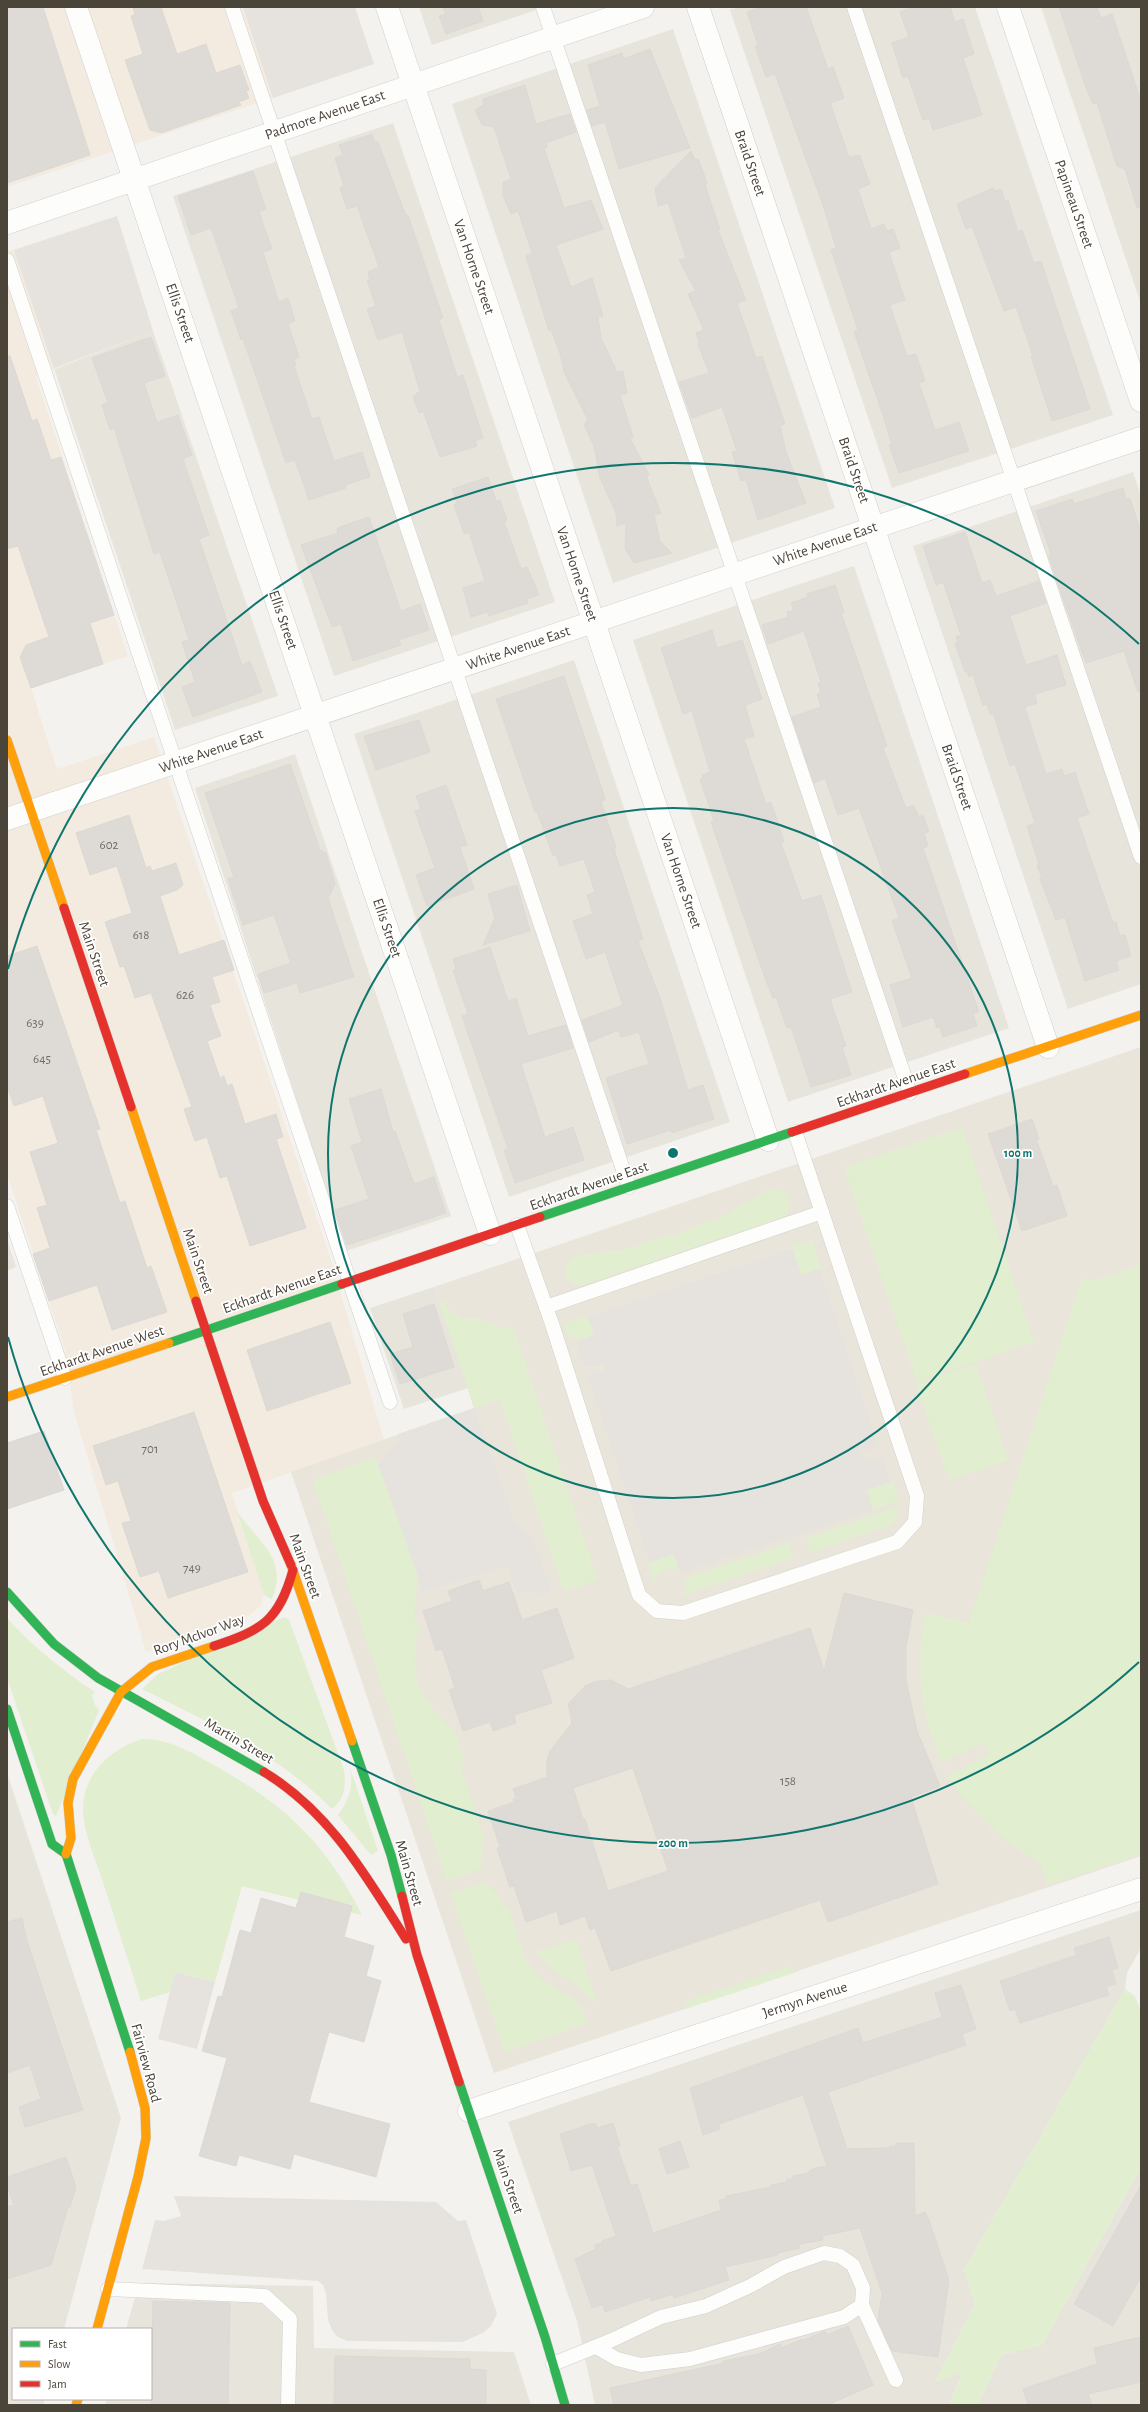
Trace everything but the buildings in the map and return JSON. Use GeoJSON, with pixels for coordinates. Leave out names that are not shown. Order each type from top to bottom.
{"type":"FeatureCollection","features":[{"type":"Feature","properties":{"kind":"main road","name":"Main Street"},"geometry":{"type":"LineString","coordinates":[[7,740],[263,1501],[285,1546],[391,1856],[417,1955],[553,2364],[565,2405]]}},
{"type":"Feature","properties":{"kind":"main road","name":"Eckhardt Avenue East"},"geometry":{"type":"LineString","coordinates":[[206,1330],[1141,1015]]}},
{"type":"Feature","properties":{"kind":"main road","name":"Eckhardt Avenue West"},"geometry":{"type":"LineString","coordinates":[[7,1397],[206,1330]]}},
{"type":"Feature","properties":{"kind":"main road","name":"Rory McIvor Way"},"geometry":{"type":"LineString","coordinates":[[66,1854],[71,1838],[68,1803],[73,1779],[121,1692],[152,1667],[249,1634],[275,1613],[287,1592],[293,1570]]}},
{"type":"Feature","properties":{"kind":"main road","name":"Martin Street"},"geometry":{"type":"LineString","coordinates":[[7,1592],[23,1612],[72,1659],[121,1692],[262,1770],[318,1814],[361,1869],[417,1955]]}},
{"type":"Feature","properties":{"kind":"main road"},"geometry":{"type":"LineString","coordinates":[[7,1709],[52,1844],[66,1854]]}},
{"type":"Feature","properties":{"kind":"main road","name":"Fairview Road"},"geometry":{"type":"LineString","coordinates":[[66,1854],[135,2067],[145,2108],[146,2138],[138,2178],[97,2328]]}},
{"type":"Feature","properties":{"kind":"street","name":"Ellis Street"},"geometry":{"type":"LineString","coordinates":[[76,7],[490,1234]]}},
{"type":"Feature","properties":{"kind":"street","name":"Van Horne Street"},"geometry":{"type":"LineString","coordinates":[[387,7],[768,1140]]}},
{"type":"Feature","properties":{"kind":"street","name":"Padmore Avenue East"},"geometry":{"type":"LineString","coordinates":[[7,223],[643,7]]}},
{"type":"Feature","properties":{"kind":"street","name":"Braid Street"},"geometry":{"type":"LineString","coordinates":[[698,7],[1048,1047]]}},
{"type":"Feature","properties":{"kind":"street","name":"Papineau Street"},"geometry":{"type":"LineString","coordinates":[[1008,7],[1141,401]]}},
{"type":"Feature","properties":{"kind":"street","name":"White Avenue East"},"geometry":{"type":"LineString","coordinates":[[7,819],[1141,438]]}},
{"type":"Feature","properties":{"kind":"street","name":"Jermyn Avenue"},"geometry":{"type":"LineString","coordinates":[[469,2111],[1141,1889]]}},
{"type":"Feature","properties":{"kind":"lane"},"geometry":{"type":"LineString","coordinates":[[232,7],[629,1187]]}},
{"type":"Feature","properties":{"kind":"lane"},"geometry":{"type":"LineString","coordinates":[[543,7],[910,1093]]}},
{"type":"Feature","properties":{"kind":"lane"},"geometry":{"type":"LineString","coordinates":[[854,7],[1141,857]]}},
{"type":"Feature","properties":{"kind":"lane"},"geometry":{"type":"LineString","coordinates":[[7,260],[390,1402]]}},
{"type":"Feature","properties":{"kind":"lane"},"geometry":{"type":"LineString","coordinates":[[517,1225],[546,1307],[639,1595],[657,1611],[683,1613],[897,1542],[915,1522],[917,1496],[795,1132]]}},
{"type":"Feature","properties":{"kind":"lane"},"geometry":{"type":"LineString","coordinates":[[7,1206],[65,1378]]}},
{"type":"Feature","properties":{"kind":"lane"},"geometry":{"type":"LineString","coordinates":[[546,1307],[822,1212]]}},
{"type":"Feature","properties":{"kind":"lane"},"geometry":{"type":"LineString","coordinates":[[553,2364],[596,2347],[661,2317],[706,2306],[750,2286],[784,2267],[824,2253],[840,2256],[853,2265],[863,2288],[862,2305],[896,2380]]}},
{"type":"Feature","properties":{"kind":"lane"},"geometry":{"type":"LineString","coordinates":[[108,2289],[265,2296],[290,2319],[288,2405]]}},
{"type":"Feature","properties":{"kind":"lane"},"geometry":{"type":"LineString","coordinates":[[596,2347],[617,2359],[641,2365],[690,2359],[844,2317],[862,2305]]}},
{"type":"Feature","properties":{"kind":"shaded area"},"geometry":{"type":"Polygon","coordinates":[[[7,7],[355,7],[374,64],[7,187],[7,7]]]}},
{"type":"Feature","properties":{"kind":"shaded area"},"geometry":{"type":"Polygon","coordinates":[[[243,7],[355,7],[374,64],[273,98],[243,7]]]}},
{"type":"Feature","properties":{"kind":"shaded area"},"geometry":{"type":"Polygon","coordinates":[[[419,7],[545,7],[432,45],[419,7]]]}},
{"type":"Feature","properties":{"kind":"shaded area"},"geometry":{"type":"Polygon","coordinates":[[[740,7],[975,7],[1113,415],[892,488],[730,10],[740,7]]]}},
{"type":"Feature","properties":{"kind":"shaded area"},"geometry":{"type":"Polygon","coordinates":[[[1041,7],[1141,7],[1141,304],[1041,7]]]}},
{"type":"Feature","properties":{"kind":"shaded area"},"geometry":{"type":"Polygon","coordinates":[[[673,29],[835,508],[613,583],[452,104],[673,29]]]}},
{"type":"Feature","properties":{"kind":"shaded area"},"geometry":{"type":"Polygon","coordinates":[[[393,123],[555,602],[334,676],[173,196],[393,123]]]}},
{"type":"Feature","properties":{"kind":"shaded area"},"geometry":{"type":"Polygon","coordinates":[[[117,216],[153,331],[36,377],[128,656],[31,688],[57,769],[154,737],[330,1257],[384,1440],[232,1493],[264,1595],[261,1606],[248,1616],[146,1652],[74,1412],[65,1350],[7,1174],[7,252],[117,216]]]}},
{"type":"Feature","properties":{"kind":"shaded area"},"geometry":{"type":"Polygon","coordinates":[[[117,216],[153,331],[54,368],[14,250],[117,216]]]}},
{"type":"Feature","properties":{"kind":"shaded area"},"geometry":{"type":"Polygon","coordinates":[[[153,331],[278,696],[175,730],[54,368],[153,331]]]}},
{"type":"Feature","properties":{"kind":"shaded area"},"geometry":{"type":"Polygon","coordinates":[[[1133,472],[1141,496],[1141,984],[1068,1009],[913,546],[1133,472]]]}},
{"type":"Feature","properties":{"kind":"shaded area"},"geometry":{"type":"Polygon","coordinates":[[[854,566],[1009,1028],[788,1102],[633,640],[854,566]]]}},
{"type":"Feature","properties":{"kind":"shaded area"},"geometry":{"type":"Polygon","coordinates":[[[574,660],[730,1122],[509,1197],[354,734],[574,660]]]}},
{"type":"Feature","properties":{"kind":"shaded area"},"geometry":{"type":"Polygon","coordinates":[[[295,754],[451,1216],[346,1251],[195,788],[295,754]]]}},
{"type":"Feature","properties":{"kind":"shaded area"},"geometry":{"type":"Polygon","coordinates":[[[1141,1047],[1141,1856],[494,2073],[291,1472],[474,1408],[434,1287],[1141,1047]]]}},
{"type":"Feature","properties":{"kind":"shaded area"},"geometry":{"type":"Polygon","coordinates":[[[7,1239],[16,1267],[7,1271],[7,1239]]]}},
{"type":"Feature","properties":{"kind":"shaded area"},"geometry":{"type":"Polygon","coordinates":[[[792,1249],[801,1275],[820,1269],[878,1446],[860,1453],[867,1459],[874,1460],[882,1456],[890,1482],[866,1490],[873,1510],[680,1573],[674,1554],[649,1562],[587,1375],[605,1370],[603,1365],[584,1366],[576,1341],[594,1335],[588,1316],[792,1249]]]}},
{"type":"Feature","properties":{"kind":"shaded area"},"geometry":{"type":"Polygon","coordinates":[[[434,1287],[468,1388],[404,1409],[370,1308],[434,1287]]]}},
{"type":"Feature","properties":{"kind":"shaded area"},"geometry":{"type":"Polygon","coordinates":[[[474,1408],[514,1520],[534,1540],[551,1590],[537,1595],[535,1590],[517,1595],[507,1565],[421,1593],[418,1576],[378,1464],[400,1439],[398,1434],[474,1408]]]}},
{"type":"Feature","properties":{"kind":"shaded area"},"geometry":{"type":"Polygon","coordinates":[[[7,1773],[121,2118],[64,2328],[12,2328],[12,2400],[45,2400],[43,2405],[7,2405],[7,1773]]]}},
{"type":"Feature","properties":{"kind":"shaded area"},"geometry":{"type":"Polygon","coordinates":[[[1141,1910],[1141,1948],[1127,1973],[1125,1989],[964,2270],[975,2304],[935,2382],[963,2372],[949,2405],[595,2405],[577,2321],[508,2122],[1141,1910]]]}},
{"type":"Feature","properties":{"kind":"shaded area"},"geometry":{"type":"Polygon","coordinates":[[[175,1972],[215,1982],[197,2049],[158,2039],[175,1972]]]}},
{"type":"Feature","properties":{"kind":"shaded area"},"geometry":{"type":"Polygon","coordinates":[[[1141,2167],[1141,2405],[978,2405],[1001,2355],[1042,2345],[1141,2167]]]}},
{"type":"Feature","properties":{"kind":"shaded area"},"geometry":{"type":"Polygon","coordinates":[[[174,2196],[436,2202],[458,2221],[466,2220],[497,2314],[491,2326],[483,2333],[462,2342],[347,2341],[338,2337],[332,2330],[328,2320],[326,2293],[323,2285],[318,2281],[142,2269],[155,2220],[164,2221],[181,2216],[174,2196]]]}},
{"type":"Feature","properties":{"kind":"shaded area"},"geometry":{"type":"Polygon","coordinates":[[[139,2283],[313,2286],[314,2348],[514,2352],[531,2405],[105,2405],[107,2400],[152,2400],[152,2328],[126,2328],[139,2283]]]}},
{"type":"Feature","properties":{"kind":"green space"},"geometry":{"type":"Polygon","coordinates":[[[962,1127],[1034,1342],[917,1382],[844,1167],[962,1127]]]}},
{"type":"Feature","properties":{"kind":"green space"},"geometry":{"type":"Polygon","coordinates":[[[770,1189],[777,1189],[787,1196],[790,1207],[785,1217],[583,1285],[576,1286],[567,1278],[565,1268],[573,1256],[638,1247],[638,1244],[679,1233],[713,1219],[714,1221],[770,1189]]]}},
{"type":"Feature","properties":{"kind":"green space"},"geometry":{"type":"Polygon","coordinates":[[[812,1240],[821,1268],[801,1275],[792,1246],[812,1240]]]}},
{"type":"Feature","properties":{"kind":"green space"},"geometry":{"type":"Polygon","coordinates":[[[1141,1265],[1141,1854],[1048,1885],[1040,1863],[1009,1843],[987,1824],[959,1793],[948,1776],[989,1755],[982,1743],[942,1763],[929,1727],[921,1690],[920,1652],[922,1632],[926,1613],[969,1623],[1082,1278],[1093,1281],[1141,1265]]]}},
{"type":"Feature","properties":{"kind":"green space"},"geometry":{"type":"Polygon","coordinates":[[[444,1300],[451,1312],[463,1319],[479,1318],[503,1329],[513,1326],[598,1580],[564,1591],[500,1399],[474,1408],[439,1302],[444,1300]]]}},
{"type":"Feature","properties":{"kind":"green space"},"geometry":{"type":"Polygon","coordinates":[[[588,1316],[594,1335],[579,1340],[569,1337],[564,1329],[565,1323],[588,1316]]]}},
{"type":"Feature","properties":{"kind":"green space"},"geometry":{"type":"Polygon","coordinates":[[[976,1364],[1008,1461],[949,1480],[916,1384],[976,1364]]]}},
{"type":"Feature","properties":{"kind":"green space"},"geometry":{"type":"Polygon","coordinates":[[[376,1457],[418,1576],[414,1616],[420,1629],[416,1639],[415,1661],[419,1690],[430,1705],[455,1732],[465,1762],[460,1764],[484,1838],[480,1869],[447,1881],[313,1480],[376,1457]]]}},
{"type":"Feature","properties":{"kind":"green space"},"geometry":{"type":"Polygon","coordinates":[[[893,1481],[899,1501],[873,1510],[866,1490],[893,1481]]]}},
{"type":"Feature","properties":{"kind":"green space"},"geometry":{"type":"Polygon","coordinates":[[[900,1506],[896,1520],[886,1527],[810,1553],[806,1538],[900,1506]]]}},
{"type":"Feature","properties":{"kind":"green space"},"geometry":{"type":"Polygon","coordinates":[[[237,1511],[261,1541],[274,1561],[277,1572],[276,1584],[272,1599],[264,1595],[237,1511]]]}},
{"type":"Feature","properties":{"kind":"green space"},"geometry":{"type":"Polygon","coordinates":[[[789,1543],[794,1558],[680,1596],[685,1588],[685,1578],[789,1543]]]}},
{"type":"Feature","properties":{"kind":"green space"},"geometry":{"type":"Polygon","coordinates":[[[674,1554],[679,1571],[675,1569],[663,1570],[658,1575],[655,1584],[648,1563],[674,1554]]]}},
{"type":"Feature","properties":{"kind":"green space"},"geometry":{"type":"Polygon","coordinates":[[[284,1617],[289,1620],[343,1767],[345,1778],[344,1790],[340,1800],[332,1809],[289,1772],[266,1756],[218,1727],[142,1689],[158,1674],[284,1617]]]}},
{"type":"Feature","properties":{"kind":"green space"},"geometry":{"type":"Polygon","coordinates":[[[7,1618],[48,1658],[95,1692],[92,1695],[95,1705],[99,1710],[56,1816],[53,1814],[7,1678],[7,1618]]]}},
{"type":"Feature","properties":{"kind":"green space"},"geometry":{"type":"Polygon","coordinates":[[[142,1739],[170,1743],[187,1750],[238,1779],[261,1794],[281,1810],[300,1827],[333,1866],[362,1915],[242,1886],[215,1982],[175,1972],[170,1992],[141,2001],[90,1846],[85,1828],[83,1811],[87,1786],[100,1765],[119,1749],[142,1739]]]}},
{"type":"Feature","properties":{"kind":"green space"},"geometry":{"type":"Polygon","coordinates":[[[350,1768],[378,1851],[371,1855],[338,1815],[350,1793],[350,1768]]]}},
{"type":"Feature","properties":{"kind":"green space"},"geometry":{"type":"Polygon","coordinates":[[[485,1882],[498,1894],[504,1909],[508,1907],[525,1958],[538,1974],[550,1985],[569,1996],[581,2006],[589,2023],[505,2052],[451,1894],[485,1882]]]}},
{"type":"Feature","properties":{"kind":"green space"},"geometry":{"type":"Polygon","coordinates":[[[576,1939],[596,2001],[593,2002],[578,1986],[550,1968],[536,1952],[576,1939]]]}},
{"type":"Feature","properties":{"kind":"green space"},"geometry":{"type":"Polygon","coordinates":[[[788,1967],[797,1972],[685,2009],[684,2006],[688,2001],[788,1967]]]}},
{"type":"Feature","properties":{"kind":"green space"},"geometry":{"type":"Polygon","coordinates":[[[1125,1989],[1135,1996],[1141,2012],[1141,2167],[1042,2345],[1001,2355],[978,2405],[949,2405],[963,2373],[935,2382],[975,2304],[964,2270],[1125,1989]]]}},
{"type":"Feature","properties":{"kind":"traffic: fast"},"geometry":{"type":"LineString","coordinates":[[540,1217],[792,1132]]}},
{"type":"Feature","properties":{"kind":"traffic: fast"},"geometry":{"type":"LineString","coordinates":[[169,1343],[342,1284]]}},
{"type":"Feature","properties":{"kind":"traffic: fast"},"geometry":{"type":"LineString","coordinates":[[7,1592],[54,1644],[98,1678],[264,1772]]}},
{"type":"Feature","properties":{"kind":"traffic: fast"},"geometry":{"type":"LineString","coordinates":[[7,1709],[52,1844],[66,1854]]}},
{"type":"Feature","properties":{"kind":"traffic: fast"},"geometry":{"type":"LineString","coordinates":[[352,1741],[391,1855],[402,1896]]}},
{"type":"Feature","properties":{"kind":"traffic: fast"},"geometry":{"type":"LineString","coordinates":[[66,1854],[130,2052]]}},
{"type":"Feature","properties":{"kind":"traffic: fast"},"geometry":{"type":"LineString","coordinates":[[459,2082],[545,2337],[565,2405]]}},
{"type":"Feature","properties":{"kind":"traffic: slow"},"geometry":{"type":"LineString","coordinates":[[7,740],[64,908]]}},
{"type":"Feature","properties":{"kind":"traffic: slow"},"geometry":{"type":"LineString","coordinates":[[965,1074],[1141,1015]]}},
{"type":"Feature","properties":{"kind":"traffic: slow"},"geometry":{"type":"LineString","coordinates":[[131,1107],[196,1301]]}},
{"type":"Feature","properties":{"kind":"traffic: slow"},"geometry":{"type":"LineString","coordinates":[[7,1397],[169,1343]]}},
{"type":"Feature","properties":{"kind":"traffic: slow"},"geometry":{"type":"LineString","coordinates":[[291,1565],[352,1741]]}},
{"type":"Feature","properties":{"kind":"traffic: slow"},"geometry":{"type":"LineString","coordinates":[[66,1854],[71,1838],[68,1803],[73,1779],[121,1692],[152,1667],[214,1646]]}},
{"type":"Feature","properties":{"kind":"traffic: slow"},"geometry":{"type":"LineString","coordinates":[[97,2328],[138,2177],[146,2138],[145,2108],[130,2052]]}},
{"type":"Feature","properties":{"kind":"traffic: slow"},"geometry":{"type":"LineString","coordinates":[[76,2405],[78,2400]]}},
{"type":"Feature","properties":{"kind":"traffic: jam"},"geometry":{"type":"LineString","coordinates":[[64,908],[131,1107]]}},
{"type":"Feature","properties":{"kind":"traffic: jam"},"geometry":{"type":"LineString","coordinates":[[792,1132],[965,1074]]}},
{"type":"Feature","properties":{"kind":"traffic: jam"},"geometry":{"type":"LineString","coordinates":[[342,1284],[540,1217]]}},
{"type":"Feature","properties":{"kind":"traffic: jam"},"geometry":{"type":"LineString","coordinates":[[196,1301],[263,1501],[291,1565]]}},
{"type":"Feature","properties":{"kind":"traffic: jam"},"geometry":{"type":"LineString","coordinates":[[214,1646],[245,1635],[266,1621],[275,1612],[282,1601],[293,1570]]}},
{"type":"Feature","properties":{"kind":"traffic: jam"},"geometry":{"type":"LineString","coordinates":[[264,1772],[287,1788],[308,1806],[345,1847],[406,1939]]}},
{"type":"Feature","properties":{"kind":"traffic: jam"},"geometry":{"type":"LineString","coordinates":[[402,1896],[417,1955],[459,2082]]}}]}
